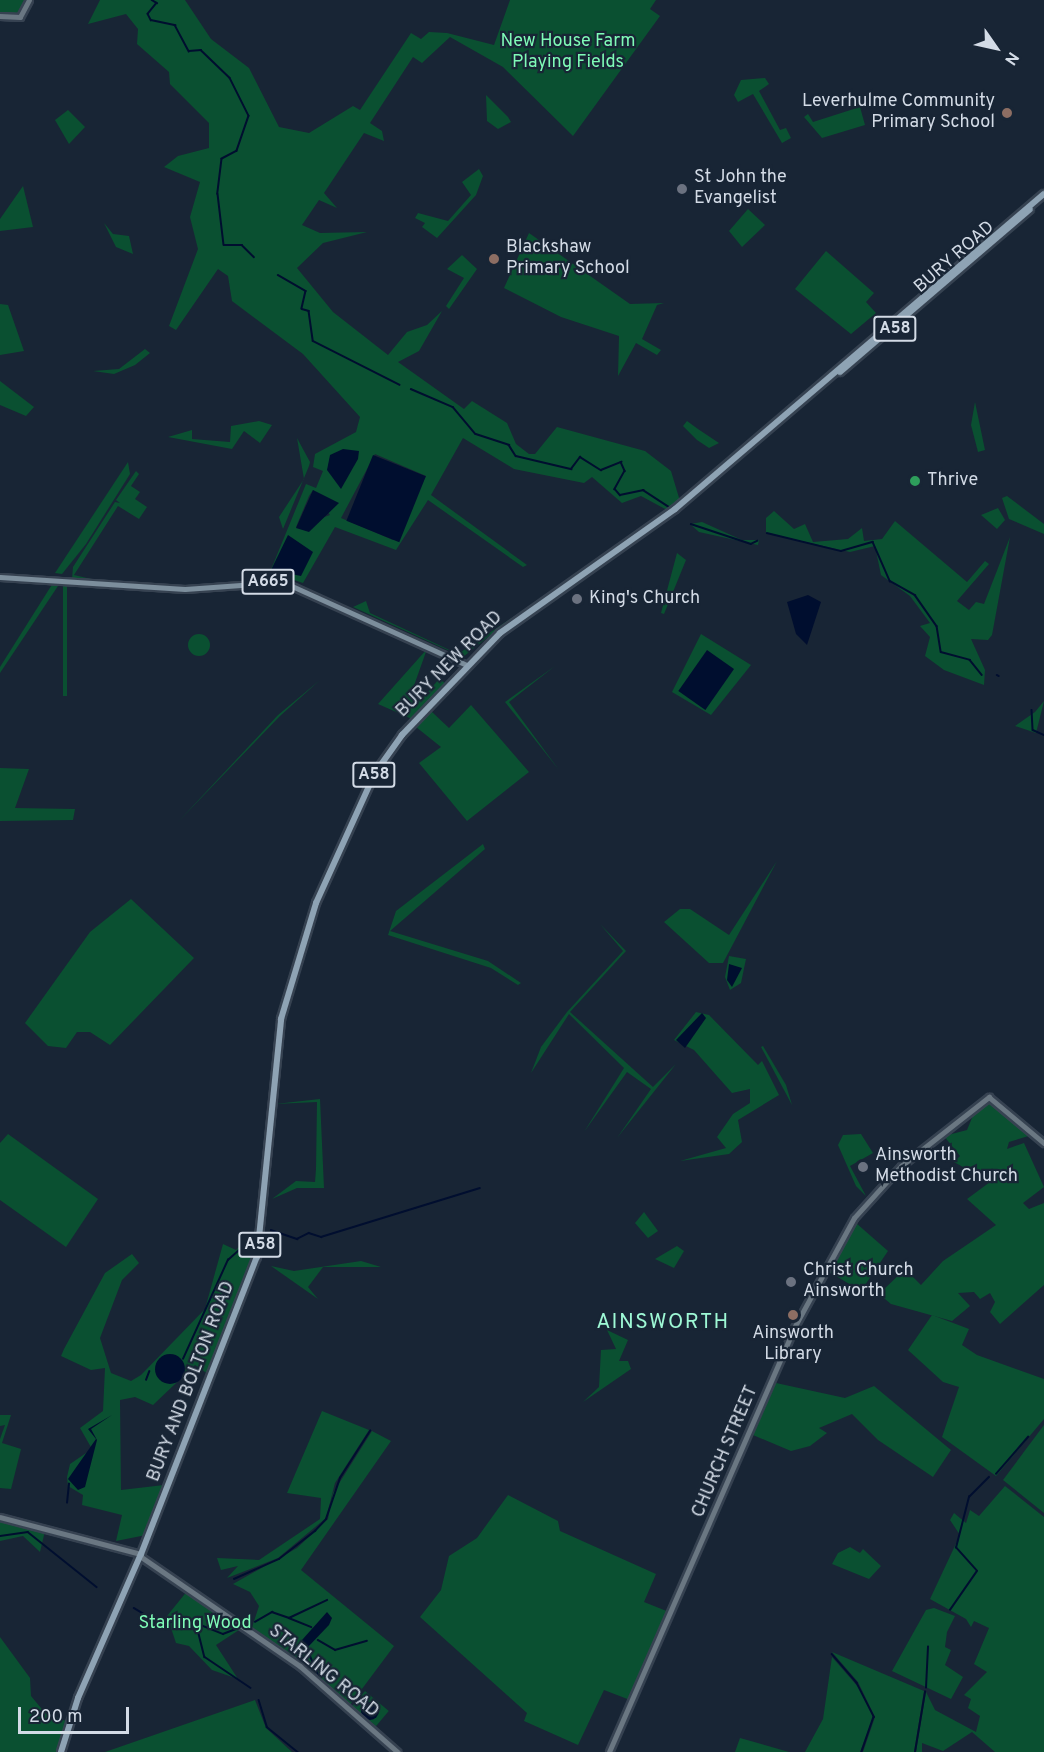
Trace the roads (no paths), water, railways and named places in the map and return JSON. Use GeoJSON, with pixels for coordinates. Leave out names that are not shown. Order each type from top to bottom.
{"type":"FeatureCollection","features":[{"type":"Feature","properties":{"kind":"highway","name":"BURY ROAD"},"geometry":{"type":"LineString","coordinates":[[675,509],[1044,194]]}},
{"type":"Feature","properties":{"kind":"highway","name":"BURY NEW ROAD"},"geometry":{"type":"LineString","coordinates":[[316,903],[375,773],[467,665],[537,603],[675,509]]}},
{"type":"Feature","properties":{"kind":"highway","name":"BURY AND BOLTON ROAD"},"geometry":{"type":"LineString","coordinates":[[61,1752],[82,1687],[141,1555],[257,1257],[268,1190],[273,1058],[316,903]]}},
{"type":"Feature","properties":{"kind":"main road"},"geometry":{"type":"LineString","coordinates":[[0,16],[20,17],[29,0]]}},
{"type":"Feature","properties":{"kind":"main road","name":"A665"},"geometry":{"type":"LineString","coordinates":[[0,577],[185,589],[291,584],[467,665]]}},
{"type":"Feature","properties":{"kind":"main road","name":"CHURCH STREET"},"geometry":{"type":"LineString","coordinates":[[609,1752],[689,1574],[794,1328],[837,1244],[888,1178],[992,1096],[1044,1143]]}},
{"type":"Feature","properties":{"kind":"main road","name":"STARLING ROAD"},"geometry":{"type":"LineString","coordinates":[[0,1517],[141,1555],[300,1666],[398,1752]]}},
{"type":"Feature","properties":{"kind":"water"},"geometry":{"type":"Polygon","coordinates":[[[343,449],[359,451],[358,459],[341,489],[327,470],[330,455],[343,449]]]}},
{"type":"Feature","properties":{"kind":"water"},"geometry":{"type":"Polygon","coordinates":[[[373,455],[426,476],[399,542],[346,521],[373,455]]]}},
{"type":"Feature","properties":{"kind":"water"},"geometry":{"type":"Polygon","coordinates":[[[313,490],[339,503],[309,532],[296,528],[313,490]]]}},
{"type":"Feature","properties":{"kind":"water"},"geometry":{"type":"Polygon","coordinates":[[[288,535],[313,552],[301,576],[271,570],[288,535]]]}},
{"type":"Feature","properties":{"kind":"water"},"geometry":{"type":"Polygon","coordinates":[[[808,595],[821,602],[807,645],[796,634],[787,602],[808,595]]]}},
{"type":"Feature","properties":{"kind":"water"},"geometry":{"type":"Polygon","coordinates":[[[707,650],[734,669],[705,710],[678,691],[707,650]]]}},
{"type":"Feature","properties":{"kind":"water"},"geometry":{"type":"Polygon","coordinates":[[[729,964],[742,968],[732,987],[727,980],[729,964]]]}},
{"type":"Feature","properties":{"kind":"water"},"geometry":{"type":"Polygon","coordinates":[[[702,1013],[706,1018],[685,1048],[676,1040],[702,1013]]]}},
{"type":"Feature","properties":{"kind":"water"},"geometry":{"type":"Polygon","coordinates":[[[170,1354],[176,1355],[184,1363],[184,1375],[176,1383],[170,1384],[164,1383],[156,1375],[155,1369],[156,1363],[164,1355],[170,1354]]]}},
{"type":"Feature","properties":{"kind":"water"},"geometry":{"type":"Polygon","coordinates":[[[112,1415],[91,1429],[97,1440],[85,1487],[78,1490],[68,1479],[96,1439],[88,1429],[112,1415]]]}},
{"type":"Feature","properties":{"kind":"water"},"geometry":{"type":"Polygon","coordinates":[[[327,1612],[332,1618],[329,1625],[307,1648],[302,1640],[327,1612]]]}},
{"type":"Feature","properties":{"kind":"water"},"geometry":{"type":"Polygon","coordinates":[[[370,1702],[376,1705],[379,1711],[376,1717],[370,1720],[364,1717],[361,1711],[364,1705],[370,1702]]]}},
{"type":"Feature","properties":{"kind":"waterway"},"geometry":{"type":"LineString","coordinates":[[152,0],[157,3],[148,14],[151,20],[175,25],[189,51],[201,50],[230,78],[249,116],[237,151],[222,159],[218,194],[224,245],[242,245],[254,257]]}},
{"type":"Feature","properties":{"kind":"waterway"},"geometry":{"type":"LineString","coordinates":[[278,275],[306,291],[302,309],[309,311],[313,341],[400,385]]}},
{"type":"Feature","properties":{"kind":"waterway"},"geometry":{"type":"LineString","coordinates":[[411,389],[453,407],[476,434],[509,445],[516,456],[571,469],[580,457],[601,470],[621,462],[625,471],[615,489],[620,495],[643,490],[669,507]]}},
{"type":"Feature","properties":{"kind":"waterway"},"geometry":{"type":"LineString","coordinates":[[691,524],[751,544],[757,541]]}},
{"type":"Feature","properties":{"kind":"waterway"},"geometry":{"type":"LineString","coordinates":[[767,533],[841,551],[873,542],[890,581],[915,595],[937,626],[941,652],[970,660],[982,675]]}},
{"type":"Feature","properties":{"kind":"waterway"},"geometry":{"type":"LineString","coordinates":[[1032,710],[1033,730],[1044,735]]}},
{"type":"Feature","properties":{"kind":"waterway"},"geometry":{"type":"LineString","coordinates":[[271,1230],[297,1239],[309,1233],[321,1237],[480,1188]]}},
{"type":"Feature","properties":{"kind":"waterway"},"geometry":{"type":"LineString","coordinates":[[183,1359],[228,1260],[255,1236]]}},
{"type":"Feature","properties":{"kind":"waterway"},"geometry":{"type":"LineString","coordinates":[[146,1380],[149,1372]]}},
{"type":"Feature","properties":{"kind":"waterway"},"geometry":{"type":"LineString","coordinates":[[234,1579],[279,1559],[315,1531],[326,1519],[340,1478],[370,1431]]}},
{"type":"Feature","properties":{"kind":"waterway"},"geometry":{"type":"LineString","coordinates":[[996,1474],[1028,1437]]}},
{"type":"Feature","properties":{"kind":"waterway"},"geometry":{"type":"LineString","coordinates":[[950,1610],[977,1571],[956,1548],[969,1497],[989,1477]]}},
{"type":"Feature","properties":{"kind":"waterway"},"geometry":{"type":"LineString","coordinates":[[67,1503],[69,1484]]}},
{"type":"Feature","properties":{"kind":"waterway"},"geometry":{"type":"LineString","coordinates":[[0,1536],[28,1532],[97,1587]]}},
{"type":"Feature","properties":{"kind":"waterway"},"geometry":{"type":"LineString","coordinates":[[255,1622],[272,1612],[289,1618],[327,1600]]}},
{"type":"Feature","properties":{"kind":"waterway"},"geometry":{"type":"LineString","coordinates":[[134,1608],[161,1624],[186,1619],[223,1634],[236,1629]]}},
{"type":"Feature","properties":{"kind":"waterway"},"geometry":{"type":"LineString","coordinates":[[289,1618],[311,1627]]}},
{"type":"Feature","properties":{"kind":"waterway"},"geometry":{"type":"LineString","coordinates":[[197,1626],[205,1657],[251,1688]]}},
{"type":"Feature","properties":{"kind":"waterway"},"geometry":{"type":"LineString","coordinates":[[318,1640],[335,1650],[367,1641]]}},
{"type":"Feature","properties":{"kind":"waterway"},"geometry":{"type":"LineString","coordinates":[[926,1688],[928,1647]]}},
{"type":"Feature","properties":{"kind":"waterway"},"geometry":{"type":"LineString","coordinates":[[307,1648],[319,1676]]}},
{"type":"Feature","properties":{"kind":"waterway"},"geometry":{"type":"LineString","coordinates":[[832,1654],[857,1683],[874,1717],[862,1752]]}},
{"type":"Feature","properties":{"kind":"waterway"},"geometry":{"type":"LineString","coordinates":[[915,1752],[925,1692]]}},
{"type":"Feature","properties":{"kind":"waterway"},"geometry":{"type":"LineString","coordinates":[[259,1700],[267,1727],[298,1752]]}},
{"type":"Feature","properties":{"kind":"place","name":"Leverhulme Community Primary School"},"geometry":{"type":"Point","coordinates":[1007,113]}},
{"type":"Feature","properties":{"kind":"place","name":"St John the Evangelist"},"geometry":{"type":"Point","coordinates":[682,189]}},
{"type":"Feature","properties":{"kind":"place","name":"Blackshaw Primary School"},"geometry":{"type":"Point","coordinates":[494,259]}},
{"type":"Feature","properties":{"kind":"place","name":"Thrive"},"geometry":{"type":"Point","coordinates":[915,481]}},
{"type":"Feature","properties":{"kind":"place","name":"King's Church"},"geometry":{"type":"Point","coordinates":[577,599]}},
{"type":"Feature","properties":{"kind":"place","name":"Ainsworth Methodist Church"},"geometry":{"type":"Point","coordinates":[863,1167]}},
{"type":"Feature","properties":{"kind":"place","name":"Christ Church Ainsworth"},"geometry":{"type":"Point","coordinates":[791,1282]}},
{"type":"Feature","properties":{"kind":"place","name":"Ainsworth Library"},"geometry":{"type":"Point","coordinates":[793,1315]}},
{"type":"Feature","properties":{"kind":"district","name":"AINSWORTH"},"geometry":{"type":"Point","coordinates":[663,1323]}},
{"type":"Feature","properties":{"kind":"park label","name":"New House Farm Playing Fields"},"geometry":{"type":"Point","coordinates":[568,53]}},
{"type":"Feature","properties":{"kind":"park label","name":"Starling Wood"},"geometry":{"type":"Point","coordinates":[195,1624]}}]}
